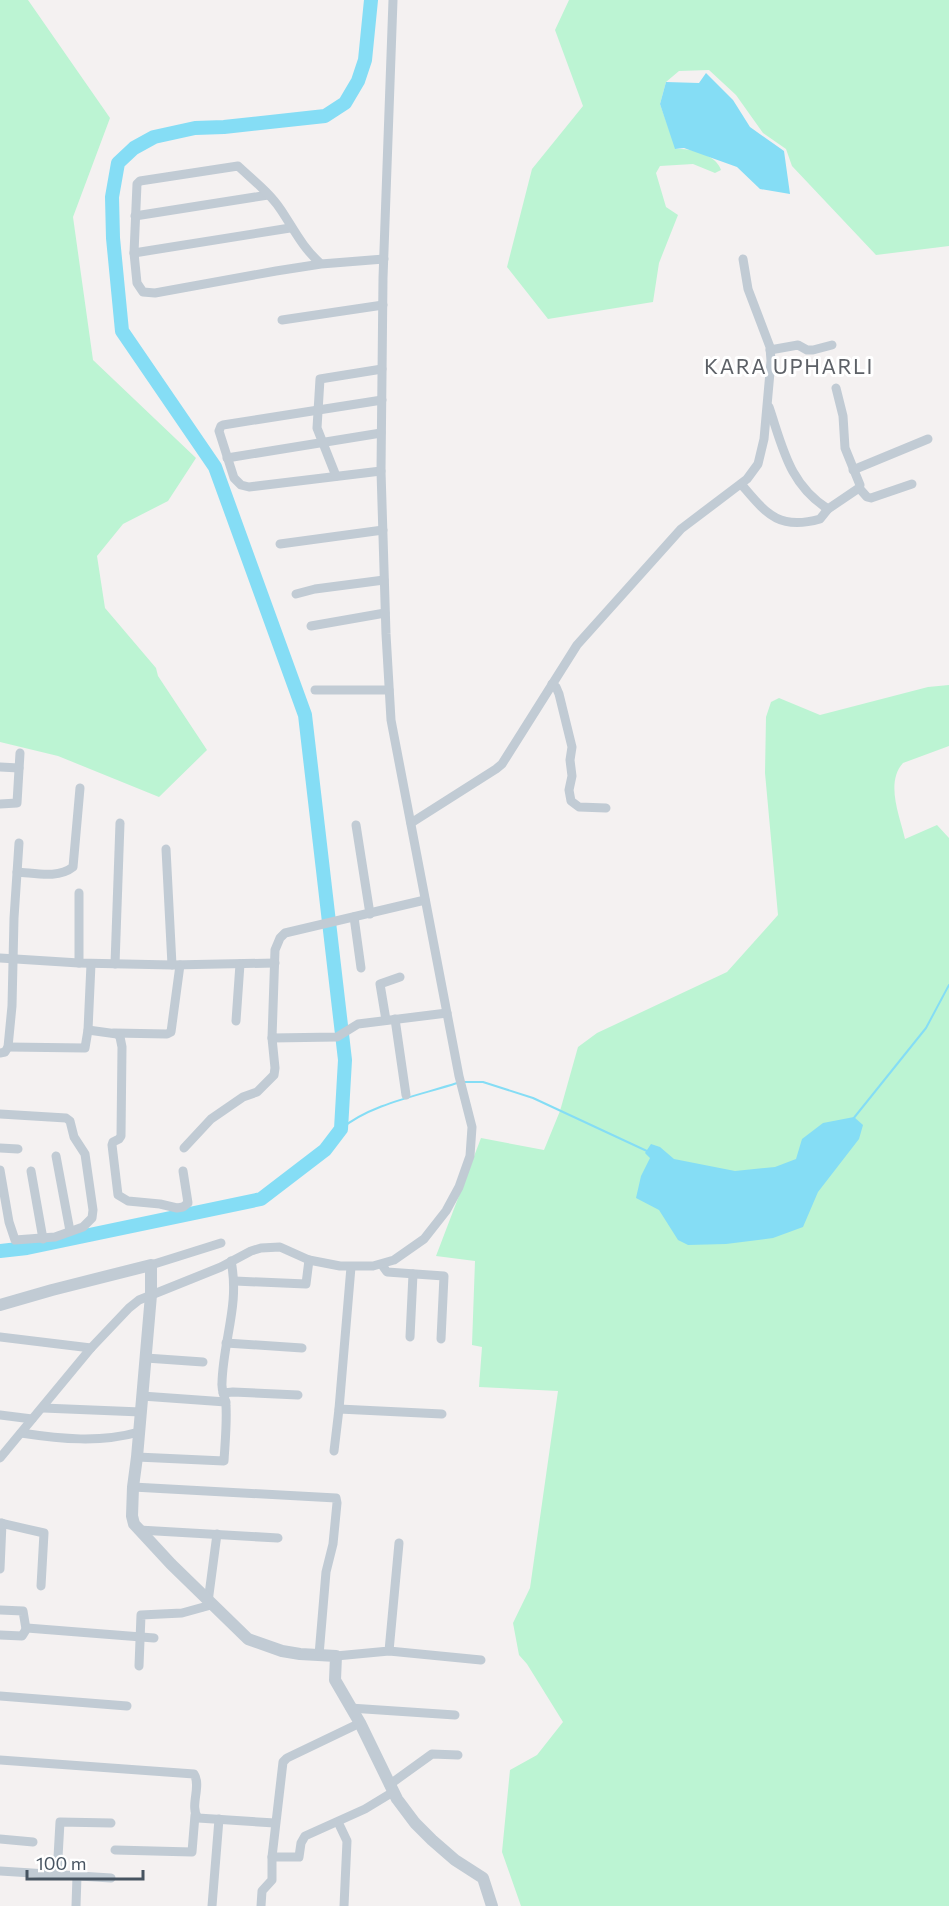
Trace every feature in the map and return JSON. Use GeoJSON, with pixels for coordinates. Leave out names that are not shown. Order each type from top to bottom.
{"type":"FeatureCollection","features":[{"type":"Feature","properties":{"kind":"street"},"geometry":{"type":"LineString","coordinates":[[0,1458],[91,1348],[132,1304],[251,1251],[272,1247],[291,1251],[309,1260],[351,1267],[382,1265],[394,1260],[424,1239],[446,1211],[467,1169],[472,1127],[459,1076],[393,736],[389,690],[381,433],[384,259],[393,0]]}},
{"type":"Feature","properties":{"kind":"street"},"geometry":{"type":"LineString","coordinates":[[321,264],[290,228],[282,212],[268,195],[235,165],[139,182],[137,185],[134,253],[137,285],[142,291],[150,293],[321,264],[384,259]]}},
{"type":"Feature","properties":{"kind":"street"},"geometry":{"type":"LineString","coordinates":[[135,216],[268,195]]}},
{"type":"Feature","properties":{"kind":"street"},"geometry":{"type":"LineString","coordinates":[[134,253],[290,228]]}},
{"type":"Feature","properties":{"kind":"street"},"geometry":{"type":"LineString","coordinates":[[411,823],[502,764],[577,645],[681,529],[754,472],[758,464],[768,404],[770,350],[748,289],[743,259]]}},
{"type":"Feature","properties":{"kind":"street"},"geometry":{"type":"LineString","coordinates":[[282,320],[383,305]]}},
{"type":"Feature","properties":{"kind":"street"},"geometry":{"type":"LineString","coordinates":[[770,350],[798,345],[807,350],[813,350],[832,345]]}},
{"type":"Feature","properties":{"kind":"street"},"geometry":{"type":"LineString","coordinates":[[336,476],[317,428],[321,378],[382,369]]}},
{"type":"Feature","properties":{"kind":"street"},"geometry":{"type":"LineString","coordinates":[[836,388],[843,416],[844,448],[859,488],[871,498],[912,484]]}},
{"type":"Feature","properties":{"kind":"street"},"geometry":{"type":"LineString","coordinates":[[381,471],[249,487],[236,480],[219,431],[221,426],[382,400]]}},
{"type":"Feature","properties":{"kind":"street"},"geometry":{"type":"LineString","coordinates":[[768,404],[786,459],[794,475],[809,495],[828,509]]}},
{"type":"Feature","properties":{"kind":"street"},"geometry":{"type":"LineString","coordinates":[[227,458],[381,433]]}},
{"type":"Feature","properties":{"kind":"street"},"geometry":{"type":"LineString","coordinates":[[853,470],[928,439]]}},
{"type":"Feature","properties":{"kind":"street"},"geometry":{"type":"LineString","coordinates":[[741,484],[770,516],[784,523],[804,523],[820,519],[828,509],[859,488]]}},
{"type":"Feature","properties":{"kind":"street"},"geometry":{"type":"LineString","coordinates":[[280,544],[383,530]]}},
{"type":"Feature","properties":{"kind":"street"},"geometry":{"type":"LineString","coordinates":[[296,594],[384,580]]}},
{"type":"Feature","properties":{"kind":"street"},"geometry":{"type":"LineString","coordinates":[[311,626],[386,613]]}},
{"type":"Feature","properties":{"kind":"street"},"geometry":{"type":"LineString","coordinates":[[552,684],[560,694],[572,743],[570,765],[572,776],[569,790],[571,801],[579,807],[606,808]]}},
{"type":"Feature","properties":{"kind":"street"},"geometry":{"type":"LineString","coordinates":[[315,690],[389,690]]}},
{"type":"Feature","properties":{"kind":"street"},"geometry":{"type":"LineString","coordinates":[[0,804],[17,803],[20,753]]}},
{"type":"Feature","properties":{"kind":"street"},"geometry":{"type":"LineString","coordinates":[[0,767],[19,768]]}},
{"type":"Feature","properties":{"kind":"street"},"geometry":{"type":"LineString","coordinates":[[17,872],[41,875],[65,871],[73,867],[80,788]]}},
{"type":"Feature","properties":{"kind":"street"},"geometry":{"type":"LineString","coordinates":[[115,964],[120,823]]}},
{"type":"Feature","properties":{"kind":"street"},"geometry":{"type":"LineString","coordinates":[[356,825],[370,914]]}},
{"type":"Feature","properties":{"kind":"street"},"geometry":{"type":"LineString","coordinates":[[19,843],[12,1006],[4,1050],[83,1049],[88,1030],[92,964]]}},
{"type":"Feature","properties":{"kind":"street"},"geometry":{"type":"LineString","coordinates":[[88,1030],[114,1033],[171,1032],[176,965],[166,849]]}},
{"type":"Feature","properties":{"kind":"street"},"geometry":{"type":"LineString","coordinates":[[79,892],[79,963]]}},
{"type":"Feature","properties":{"kind":"street"},"geometry":{"type":"LineString","coordinates":[[184,1148],[211,1119],[240,1099],[257,1092],[274,1075],[272,1038],[274,963],[277,944],[285,933],[425,900]]}},
{"type":"Feature","properties":{"kind":"street"},"geometry":{"type":"LineString","coordinates":[[350,918],[361,968]]}},
{"type":"Feature","properties":{"kind":"street"},"geometry":{"type":"LineString","coordinates":[[0,958],[92,964],[274,963]]}},
{"type":"Feature","properties":{"kind":"street"},"geometry":{"type":"LineString","coordinates":[[236,1021],[240,964]]}},
{"type":"Feature","properties":{"kind":"street"},"geometry":{"type":"LineString","coordinates":[[400,977],[380,984],[391,1020],[406,1095]]}},
{"type":"Feature","properties":{"kind":"street"},"geometry":{"type":"LineString","coordinates":[[0,1006],[12,1006]]}},
{"type":"Feature","properties":{"kind":"street"},"geometry":{"type":"LineString","coordinates":[[272,1038],[337,1037],[356,1024],[447,1013]]}},
{"type":"Feature","properties":{"kind":"street"},"geometry":{"type":"LineString","coordinates":[[114,1033],[120,1037],[123,1048],[121,1136],[112,1145],[116,1193],[128,1201],[183,1208],[188,1203],[183,1171]]}},
{"type":"Feature","properties":{"kind":"street"},"geometry":{"type":"LineString","coordinates":[[0,1114],[70,1120],[74,1137],[85,1154],[93,1212],[86,1226],[55,1237],[15,1240],[10,1227],[0,1170]]}},
{"type":"Feature","properties":{"kind":"street"},"geometry":{"type":"LineString","coordinates":[[0,1148],[18,1149]]}},
{"type":"Feature","properties":{"kind":"street"},"geometry":{"type":"LineString","coordinates":[[56,1156],[70,1231]]}},
{"type":"Feature","properties":{"kind":"street"},"geometry":{"type":"LineString","coordinates":[[31,1171],[43,1239]]}},
{"type":"Feature","properties":{"kind":"street"},"geometry":{"type":"LineString","coordinates":[[0,1228],[10,1227]]}},
{"type":"Feature","properties":{"kind":"street"},"geometry":{"type":"LineString","coordinates":[[0,1305],[151,1265],[221,1243]]}},
{"type":"Feature","properties":{"kind":"street"},"geometry":{"type":"LineString","coordinates":[[235,1281],[306,1284],[309,1260]]}},
{"type":"Feature","properties":{"kind":"street"},"geometry":{"type":"LineString","coordinates":[[137,1457],[224,1461],[224,1398],[221,1385],[228,1329],[232,1319],[235,1281],[231,1261]]}},
{"type":"Feature","properties":{"kind":"street"},"geometry":{"type":"LineString","coordinates":[[151,1265],[146,1358],[133,1487],[132,1516],[139,1530],[210,1603],[251,1641],[282,1651],[319,1655],[336,1656],[389,1651],[481,1660]]}},
{"type":"Feature","properties":{"kind":"street"},"geometry":{"type":"LineString","coordinates":[[382,1265],[387,1272],[444,1276],[441,1340]]}},
{"type":"Feature","properties":{"kind":"street"},"geometry":{"type":"LineString","coordinates":[[334,1451],[351,1267]]}},
{"type":"Feature","properties":{"kind":"street"},"geometry":{"type":"LineString","coordinates":[[410,1337],[413,1274]]}},
{"type":"Feature","properties":{"kind":"street"},"geometry":{"type":"LineString","coordinates":[[0,1337],[91,1348]]}},
{"type":"Feature","properties":{"kind":"street"},"geometry":{"type":"LineString","coordinates":[[226,1343],[302,1348]]}},
{"type":"Feature","properties":{"kind":"street"},"geometry":{"type":"LineString","coordinates":[[146,1358],[203,1362]]}},
{"type":"Feature","properties":{"kind":"street"},"geometry":{"type":"LineString","coordinates":[[142,1396],[224,1398],[233,1392],[298,1395]]}},
{"type":"Feature","properties":{"kind":"street"},"geometry":{"type":"LineString","coordinates":[[43,1408],[141,1413]]}},
{"type":"Feature","properties":{"kind":"street"},"geometry":{"type":"LineString","coordinates":[[339,1409],[442,1414]]}},
{"type":"Feature","properties":{"kind":"street"},"geometry":{"type":"LineString","coordinates":[[0,1415],[32,1419]]}},
{"type":"Feature","properties":{"kind":"street"},"geometry":{"type":"LineString","coordinates":[[21,1433],[50,1438],[90,1439],[114,1438],[139,1432]]}},
{"type":"Feature","properties":{"kind":"street"},"geometry":{"type":"LineString","coordinates":[[133,1487],[336,1498],[334,1540],[326,1572],[319,1655]]}},
{"type":"Feature","properties":{"kind":"street"},"geometry":{"type":"LineString","coordinates":[[0,1569],[1,1523],[44,1534],[41,1586]]}},
{"type":"Feature","properties":{"kind":"street"},"geometry":{"type":"LineString","coordinates":[[139,1530],[278,1538]]}},
{"type":"Feature","properties":{"kind":"street"},"geometry":{"type":"LineString","coordinates":[[210,1603],[217,1534]]}},
{"type":"Feature","properties":{"kind":"street"},"geometry":{"type":"LineString","coordinates":[[389,1651],[399,1543]]}},
{"type":"Feature","properties":{"kind":"street"},"geometry":{"type":"LineString","coordinates":[[139,1666],[141,1615],[182,1613],[210,1603]]}},
{"type":"Feature","properties":{"kind":"street"},"geometry":{"type":"LineString","coordinates":[[0,1610],[23,1611],[26,1629],[22,1636],[0,1635]]}},
{"type":"Feature","properties":{"kind":"street"},"geometry":{"type":"LineString","coordinates":[[26,1629],[154,1638]]}},
{"type":"Feature","properties":{"kind":"street"},"geometry":{"type":"LineString","coordinates":[[336,1656],[335,1680],[360,1724],[391,1788],[415,1823],[432,1840],[455,1860],[483,1878],[492,1906]]}},
{"type":"Feature","properties":{"kind":"street"},"geometry":{"type":"LineString","coordinates":[[0,1696],[128,1706]]}},
{"type":"Feature","properties":{"kind":"street"},"geometry":{"type":"LineString","coordinates":[[350,1708],[455,1715]]}},
{"type":"Feature","properties":{"kind":"street"},"geometry":{"type":"LineString","coordinates":[[261,1906],[262,1891],[272,1880],[275,1823],[281,1768],[284,1761],[360,1724]]}},
{"type":"Feature","properties":{"kind":"street"},"geometry":{"type":"LineString","coordinates":[[272,1857],[299,1857],[304,1838],[365,1809],[432,1754],[458,1755]]}},
{"type":"Feature","properties":{"kind":"street"},"geometry":{"type":"LineString","coordinates":[[0,1760],[194,1774],[197,1779],[192,1852],[115,1850]]}},
{"type":"Feature","properties":{"kind":"street"},"geometry":{"type":"LineString","coordinates":[[195,1815],[198,1818],[275,1823]]}},
{"type":"Feature","properties":{"kind":"street"},"geometry":{"type":"LineString","coordinates":[[212,1906],[219,1819]]}},
{"type":"Feature","properties":{"kind":"street"},"geometry":{"type":"LineString","coordinates":[[57,1875],[60,1821],[111,1823]]}},
{"type":"Feature","properties":{"kind":"street"},"geometry":{"type":"LineString","coordinates":[[338,1822],[347,1841],[344,1906]]}},
{"type":"Feature","properties":{"kind":"street"},"geometry":{"type":"LineString","coordinates":[[0,1839],[33,1842]]}},
{"type":"Feature","properties":{"kind":"street"},"geometry":{"type":"LineString","coordinates":[[0,1871],[111,1878]]}},
{"type":"Feature","properties":{"kind":"street"},"geometry":{"type":"LineString","coordinates":[[76,1906],[77,1876]]}},
{"type":"Feature","properties":{"kind":"green space"},"geometry":{"type":"Polygon","coordinates":[[[0,0],[28,0],[110,118],[73,217],[93,360],[196,458],[168,501],[123,524],[97,556],[105,608],[156,668],[158,676],[207,750],[159,797],[58,756],[0,742],[0,0]]]}},
{"type":"Feature","properties":{"kind":"green space"},"geometry":{"type":"Polygon","coordinates":[[[569,0],[949,0],[949,246],[876,255],[792,166],[786,149],[763,133],[736,95],[709,70],[679,71],[666,82],[660,104],[676,149],[709,156],[721,170],[715,173],[693,164],[660,166],[656,173],[666,207],[678,215],[659,263],[653,302],[548,319],[507,267],[532,169],[583,106],[555,30],[569,0]]]}},
{"type":"Feature","properties":{"kind":"green space"},"geometry":{"type":"Polygon","coordinates":[[[949,685],[949,746],[903,763],[895,780],[894,790],[905,839],[937,825],[949,838],[949,1906],[521,1906],[502,1852],[510,1770],[537,1755],[563,1722],[519,1655],[513,1623],[530,1588],[558,1391],[479,1387],[482,1347],[472,1345],[475,1261],[436,1256],[481,1138],[544,1150],[560,1111],[578,1047],[597,1033],[727,972],[778,915],[765,773],[766,717],[771,702],[779,698],[820,715],[928,687],[949,685]]]}},
{"type":"Feature","properties":{"kind":"water"},"geometry":{"type":"Polygon","coordinates":[[[706,73],[733,100],[750,127],[784,151],[790,194],[760,189],[737,167],[684,148],[675,149],[660,104],[666,82],[699,83],[706,73]]]}},
{"type":"Feature","properties":{"kind":"water"},"geometry":{"type":"Polygon","coordinates":[[[854,1117],[863,1125],[859,1139],[818,1192],[803,1227],[773,1238],[726,1244],[688,1245],[678,1240],[659,1210],[636,1198],[641,1176],[650,1158],[645,1153],[651,1144],[660,1147],[674,1159],[735,1171],[775,1167],[796,1159],[802,1139],[823,1123],[854,1117]]]}},
{"type":"Feature","properties":{"kind":"waterway"},"geometry":{"type":"LineString","coordinates":[[0,1251],[27,1248],[261,1199],[325,1150],[341,1129],[345,1060],[305,715],[215,467],[122,331],[113,238],[112,197],[118,163],[134,148],[154,137],[195,128],[325,116],[345,103],[358,81],[365,60],[371,0]]}},
{"type":"Feature","properties":{"kind":"waterway"},"geometry":{"type":"LineString","coordinates":[[853,1119],[926,1028],[949,985]]}},
{"type":"Feature","properties":{"kind":"waterway"},"geometry":{"type":"LineString","coordinates":[[462,1082],[483,1082],[533,1098],[649,1152]]}},
{"type":"Feature","properties":{"kind":"waterway"},"geometry":{"type":"LineString","coordinates":[[341,1129],[366,1113],[396,1101],[457,1083]]}},
{"type":"Feature","properties":{"kind":"district","name":"KARA UPHARLI"},"geometry":{"type":"Point","coordinates":[789,367]}}]}
